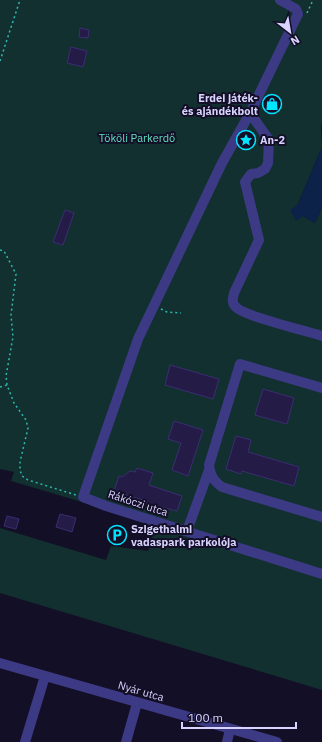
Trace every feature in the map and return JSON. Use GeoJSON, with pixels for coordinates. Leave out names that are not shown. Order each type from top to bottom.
{"type":"FeatureCollection","features":[{"type":"Feature","properties":{"kind":"street"},"geometry":{"type":"LineString","coordinates":[[83,497],[138,339],[222,163],[250,113],[298,14],[296,9],[280,0]]}},
{"type":"Feature","properties":{"kind":"street"},"geometry":{"type":"LineString","coordinates":[[250,113],[269,140],[268,163],[265,169],[258,173],[251,174],[245,182],[259,240],[234,293],[232,301],[236,308],[257,317],[322,336]]}},
{"type":"Feature","properties":{"kind":"street"},"geometry":{"type":"LineString","coordinates":[[187,531],[209,470],[209,465],[240,364],[322,388]]}},
{"type":"Feature","properties":{"kind":"street"},"geometry":{"type":"LineString","coordinates":[[209,470],[215,481],[222,487],[322,517]]}},
{"type":"Feature","properties":{"kind":"street","name":"Rákóczi utca"},"geometry":{"type":"LineString","coordinates":[[83,497],[106,506],[322,574]]}},
{"type":"Feature","properties":{"kind":"street","name":"Nyár utca"},"geometry":{"type":"LineString","coordinates":[[0,663],[277,742]]}},
{"type":"Feature","properties":{"kind":"street"},"geometry":{"type":"LineString","coordinates":[[25,742],[45,676]]}},
{"type":"Feature","properties":{"kind":"street"},"geometry":{"type":"LineString","coordinates":[[126,742],[137,703]]}},
{"type":"Feature","properties":{"kind":"street"},"geometry":{"type":"LineString","coordinates":[[227,742],[230,729]]}},
{"type":"Feature","properties":{"kind":"path"},"geometry":{"type":"LineString","coordinates":[[0,61],[20,0]]}},
{"type":"Feature","properties":{"kind":"path"},"geometry":{"type":"LineString","coordinates":[[0,250],[4,251],[16,274],[11,315],[13,337],[6,376],[7,386],[14,403],[26,420],[28,428],[20,462],[22,476],[28,480],[83,497]]}},
{"type":"Feature","properties":{"kind":"path"},"geometry":{"type":"LineString","coordinates":[[154,305],[167,312],[181,313]]}},
{"type":"Feature","properties":{"kind":"path"},"geometry":{"type":"LineString","coordinates":[[0,387],[7,386]]}},
{"type":"Feature","properties":{"kind":"path"},"geometry":{"type":"LineString","coordinates":[[149,509],[151,504]]}},
{"type":"Feature","properties":{"kind":"green space","name":"Tököli Parkerdő"},"geometry":{"type":"Polygon","coordinates":[[[0,0],[322,0],[322,147],[298,204],[303,216],[315,223],[322,207],[322,690],[0,593],[0,528],[106,560],[111,546],[148,551],[156,524],[11,481],[14,472],[0,469],[0,0]]]}},
{"type":"Feature","properties":{"kind":"water"},"geometry":{"type":"Polygon","coordinates":[[[322,147],[322,207],[315,223],[303,216],[296,221],[290,210],[298,204],[322,147]]]}},
{"type":"Feature","properties":{"kind":"building"},"geometry":{"type":"Polygon","coordinates":[[[80,28],[89,30],[88,38],[79,37],[80,28]]]}},
{"type":"Feature","properties":{"kind":"building"},"geometry":{"type":"Polygon","coordinates":[[[71,47],[87,51],[83,67],[67,63],[71,47]]]}},
{"type":"Feature","properties":{"kind":"building"},"geometry":{"type":"Polygon","coordinates":[[[65,210],[74,213],[63,245],[53,242],[65,210]]]}},
{"type":"Feature","properties":{"kind":"building"},"geometry":{"type":"Polygon","coordinates":[[[170,365],[219,379],[213,399],[165,385],[170,365]]]}},
{"type":"Feature","properties":{"kind":"building"},"geometry":{"type":"Polygon","coordinates":[[[263,389],[294,398],[287,424],[255,415],[263,389]]]}},
{"type":"Feature","properties":{"kind":"building"},"geometry":{"type":"Polygon","coordinates":[[[174,421],[203,430],[188,476],[172,470],[181,443],[168,439],[174,421]]]}},
{"type":"Feature","properties":{"kind":"building"},"geometry":{"type":"Polygon","coordinates":[[[236,436],[251,440],[248,452],[299,467],[294,486],[242,471],[241,474],[226,469],[236,436]]]}},
{"type":"Feature","properties":{"kind":"building"},"geometry":{"type":"Polygon","coordinates":[[[137,468],[153,473],[149,485],[182,496],[177,511],[146,503],[146,501],[114,491],[119,476],[122,477],[130,471],[135,472],[137,468]]]}},
{"type":"Feature","properties":{"kind":"building"},"geometry":{"type":"Polygon","coordinates":[[[60,514],[76,518],[72,532],[56,527],[60,514]]]}},
{"type":"Feature","properties":{"kind":"building"},"geometry":{"type":"Polygon","coordinates":[[[7,516],[19,519],[16,529],[4,526],[7,516]]]}},
{"type":"Feature","properties":{"kind":"place","name":"Erdei játék- és ajándékbolt"},"geometry":{"type":"Point","coordinates":[272,104]}},
{"type":"Feature","properties":{"kind":"place","name":"An-2"},"geometry":{"type":"Point","coordinates":[246,140]}},
{"type":"Feature","properties":{"kind":"place","name":"Szigethalmi vadaspark parkolója"},"geometry":{"type":"Point","coordinates":[117,535]}}]}
